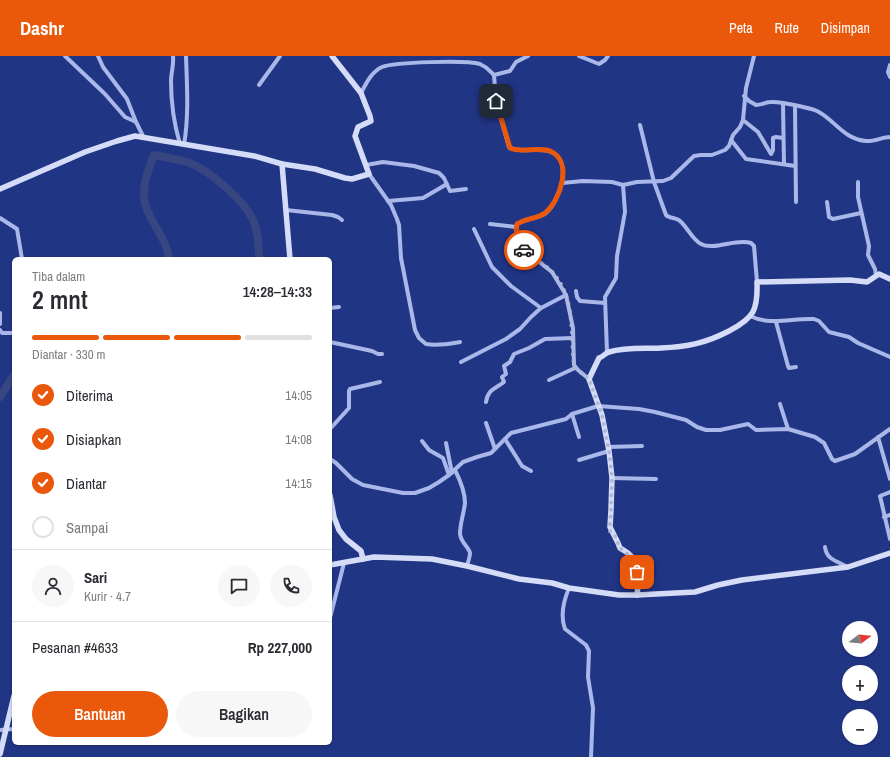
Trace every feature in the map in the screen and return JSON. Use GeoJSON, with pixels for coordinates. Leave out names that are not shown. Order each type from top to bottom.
{"type":"FeatureCollection","features":[{"type":"Feature","properties":{"kind":"street"},"geometry":{"type":"LineString","coordinates":[[65,56],[105,94],[125,117],[136,122]]}},
{"type":"Feature","properties":{"kind":"street"},"geometry":{"type":"LineString","coordinates":[[98,56],[103,67],[127,99],[144,138]]}},
{"type":"Feature","properties":{"kind":"street"},"geometry":{"type":"LineString","coordinates":[[173,56],[171,81],[172,103],[175,128],[182,144]]}},
{"type":"Feature","properties":{"kind":"street"},"geometry":{"type":"LineString","coordinates":[[182,144],[187,125],[188,99],[186,56]]}},
{"type":"Feature","properties":{"kind":"street"},"geometry":{"type":"LineString","coordinates":[[260,85],[280,56]]}},
{"type":"Feature","properties":{"kind":"street"},"geometry":{"type":"LineString","coordinates":[[332,56],[361,93],[371,120],[358,127],[355,134],[369,174],[388,201],[399,225],[401,258],[416,332],[419,338],[426,344],[444,345],[460,342]]}},
{"type":"Feature","properties":{"kind":"street"},"geometry":{"type":"LineString","coordinates":[[463,62],[464,56]]}},
{"type":"Feature","properties":{"kind":"street"},"geometry":{"type":"LineString","coordinates":[[494,75],[510,71],[516,62],[528,56]]}},
{"type":"Feature","properties":{"kind":"street"},"geometry":{"type":"LineString","coordinates":[[580,56],[599,64],[608,56]]}},
{"type":"Feature","properties":{"kind":"street"},"geometry":{"type":"LineString","coordinates":[[562,183],[583,181],[612,182],[623,185],[637,182],[654,182],[671,178],[694,156],[712,155],[725,150],[729,146],[743,120],[744,96],[754,56]]}},
{"type":"Feature","properties":{"kind":"street"},"geometry":{"type":"LineString","coordinates":[[361,93],[372,75],[381,68],[406,63],[463,62],[479,64],[488,68],[494,75],[496,102],[509,147],[514,149],[550,151],[560,161],[563,172],[562,183],[550,209],[537,218],[521,221],[516,227],[519,242],[524,250],[552,272],[566,295],[571,313],[575,368],[589,379],[602,415],[612,478],[610,527],[620,548],[630,555],[633,560],[639,578],[637,595]]}},
{"type":"Feature","properties":{"kind":"street"},"geometry":{"type":"LineString","coordinates":[[890,65],[888,72],[890,77]]}},
{"type":"Feature","properties":{"kind":"street"},"geometry":{"type":"LineString","coordinates":[[744,96],[756,105],[770,102],[810,108],[818,112],[846,134],[867,142],[890,137]]}},
{"type":"Feature","properties":{"kind":"street"},"geometry":{"type":"LineString","coordinates":[[783,104],[784,164]]}},
{"type":"Feature","properties":{"kind":"street"},"geometry":{"type":"LineString","coordinates":[[795,106],[796,202]]}},
{"type":"Feature","properties":{"kind":"street"},"geometry":{"type":"LineString","coordinates":[[743,120],[758,132],[771,154],[773,150],[773,138],[784,138]]}},
{"type":"Feature","properties":{"kind":"street"},"geometry":{"type":"LineString","coordinates":[[607,352],[698,344],[733,329],[750,316],[757,302],[754,246],[751,243],[744,241],[710,246],[702,245],[678,219],[668,217],[666,215],[654,182],[640,125]]}},
{"type":"Feature","properties":{"kind":"street"},"geometry":{"type":"LineString","coordinates":[[0,189],[85,152],[135,136],[254,156],[282,164],[315,169],[345,178],[369,174]]}},
{"type":"Feature","properties":{"kind":"street"},"geometry":{"type":"LineString","coordinates":[[731,140],[746,159],[795,166]]}},
{"type":"Feature","properties":{"kind":"street"},"geometry":{"type":"LineString","coordinates":[[366,165],[383,162],[414,166],[439,173],[444,178],[448,189],[452,191],[466,189]]}},
{"type":"Feature","properties":{"kind":"street"},"geometry":{"type":"LineString","coordinates":[[282,164],[290,257]]}},
{"type":"Feature","properties":{"kind":"street"},"geometry":{"type":"LineString","coordinates":[[858,182],[858,197],[869,246],[868,255],[875,269],[876,276]]}},
{"type":"Feature","properties":{"kind":"street"},"geometry":{"type":"LineString","coordinates":[[388,201],[423,198],[447,184]]}},
{"type":"Feature","properties":{"kind":"street"},"geometry":{"type":"LineString","coordinates":[[589,379],[599,358],[603,357],[607,352],[605,304],[606,295],[617,275],[618,248],[625,212],[623,185]]}},
{"type":"Feature","properties":{"kind":"street"},"geometry":{"type":"LineString","coordinates":[[827,202],[832,220],[861,213]]}},
{"type":"Feature","properties":{"kind":"street"},"geometry":{"type":"LineString","coordinates":[[286,210],[332,215],[342,220]]}},
{"type":"Feature","properties":{"kind":"street"},"geometry":{"type":"LineString","coordinates":[[0,218],[17,229],[22,257]]}},
{"type":"Feature","properties":{"kind":"street"},"geometry":{"type":"LineString","coordinates":[[490,224],[516,227]]}},
{"type":"Feature","properties":{"kind":"street"},"geometry":{"type":"LineString","coordinates":[[474,229],[492,267],[511,286],[541,308]]}},
{"type":"Feature","properties":{"kind":"street"},"geometry":{"type":"LineString","coordinates":[[757,282],[850,280],[867,282],[876,276],[881,275],[890,279]]}},
{"type":"Feature","properties":{"kind":"street"},"geometry":{"type":"LineString","coordinates":[[576,291],[577,297],[580,301],[605,304]]}},
{"type":"Feature","properties":{"kind":"street"},"geometry":{"type":"LineString","coordinates":[[461,362],[506,339],[520,329],[541,308],[566,295]]}},
{"type":"Feature","properties":{"kind":"street"},"geometry":{"type":"LineString","coordinates":[[332,308],[339,307]]}},
{"type":"Feature","properties":{"kind":"street"},"geometry":{"type":"LineString","coordinates":[[0,313],[0,324]]}},
{"type":"Feature","properties":{"kind":"street"},"geometry":{"type":"LineString","coordinates":[[750,316],[756,319],[776,322],[814,319],[819,321],[829,332],[849,337],[858,343],[890,357]]}},
{"type":"Feature","properties":{"kind":"street"},"geometry":{"type":"LineString","coordinates":[[776,322],[788,366],[789,368],[796,367]]}},
{"type":"Feature","properties":{"kind":"street"},"geometry":{"type":"LineString","coordinates":[[0,330],[2,333],[12,333]]}},
{"type":"Feature","properties":{"kind":"street"},"geometry":{"type":"LineString","coordinates":[[486,402],[491,390],[504,382],[502,377],[506,374],[504,366],[510,362],[514,354],[545,339],[573,338]]}},
{"type":"Feature","properties":{"kind":"street"},"geometry":{"type":"LineString","coordinates":[[332,342],[382,354]]}},
{"type":"Feature","properties":{"kind":"street"},"geometry":{"type":"LineString","coordinates":[[549,380],[575,368]]}},
{"type":"Feature","properties":{"kind":"street"},"geometry":{"type":"LineString","coordinates":[[332,427],[349,408],[350,389],[380,382]]}},
{"type":"Feature","properties":{"kind":"street"},"geometry":{"type":"LineString","coordinates":[[780,404],[788,429]]}},
{"type":"Feature","properties":{"kind":"street"},"geometry":{"type":"LineString","coordinates":[[332,460],[356,483],[374,488],[410,494],[420,492],[452,472],[463,462],[491,453],[506,439],[508,435],[515,431],[566,419],[572,414],[598,406],[639,409],[655,412],[686,420],[697,428],[706,430],[720,430],[748,424],[756,430],[788,429],[821,440],[827,446],[832,459],[835,461],[840,461],[855,454],[890,428]]}},
{"type":"Feature","properties":{"kind":"street"},"geometry":{"type":"LineString","coordinates":[[572,414],[579,437]]}},
{"type":"Feature","properties":{"kind":"street"},"geometry":{"type":"LineString","coordinates":[[486,423],[495,449]]}},
{"type":"Feature","properties":{"kind":"street"},"geometry":{"type":"LineString","coordinates":[[878,437],[890,479]]}},
{"type":"Feature","properties":{"kind":"street"},"geometry":{"type":"LineString","coordinates":[[506,439],[522,466],[531,471]]}},
{"type":"Feature","properties":{"kind":"street"},"geometry":{"type":"LineString","coordinates":[[422,441],[429,450],[443,458],[462,485],[464,505],[460,535],[463,544],[469,551],[470,555],[467,566]]}},
{"type":"Feature","properties":{"kind":"street"},"geometry":{"type":"LineString","coordinates":[[446,443],[452,472]]}},
{"type":"Feature","properties":{"kind":"street"},"geometry":{"type":"LineString","coordinates":[[579,460],[608,449],[642,446]]}},
{"type":"Feature","properties":{"kind":"street"},"geometry":{"type":"LineString","coordinates":[[612,478],[656,479]]}},
{"type":"Feature","properties":{"kind":"street"},"geometry":{"type":"LineString","coordinates":[[890,492],[880,496],[890,538]]}},
{"type":"Feature","properties":{"kind":"street"},"geometry":{"type":"LineString","coordinates":[[332,507],[336,525],[346,539],[361,551],[363,559]]}},
{"type":"Feature","properties":{"kind":"street"},"geometry":{"type":"LineString","coordinates":[[884,517],[890,515]]}},
{"type":"Feature","properties":{"kind":"street"},"geometry":{"type":"LineString","coordinates":[[825,547],[825,550],[832,560],[848,567]]}},
{"type":"Feature","properties":{"kind":"street"},"geometry":{"type":"LineString","coordinates":[[332,565],[383,557],[432,559],[519,579],[569,588],[619,595],[637,595],[695,592],[742,580],[848,567],[890,553]]}},
{"type":"Feature","properties":{"kind":"street"},"geometry":{"type":"LineString","coordinates":[[332,610],[344,563]]}},
{"type":"Feature","properties":{"kind":"street"},"geometry":{"type":"LineString","coordinates":[[569,588],[565,599],[563,626],[586,645],[589,651],[588,677],[593,708],[591,757]]}},
{"type":"Feature","properties":{"kind":"street"},"geometry":{"type":"LineString","coordinates":[[0,754],[3,730],[12,702]]}},
{"type":"Feature","properties":{"kind":"waterway"},"geometry":{"type":"LineString","coordinates":[[169,257],[166,246],[145,205],[145,183],[154,155],[187,162],[196,166],[217,179],[227,188],[251,216],[258,237],[259,257]]}},
{"type":"Feature","properties":{"kind":"waterway"},"geometry":{"type":"LineString","coordinates":[[0,397],[12,378]]}},
{"type":"Feature","properties":{"kind":"way so far"},"geometry":{"type":"LineString","coordinates":[[524,250],[552,272],[566,295],[573,328],[574,365],[575,368],[589,379],[602,415],[609,451],[612,478],[610,531],[615,536],[620,548],[628,553],[632,558],[637,572]]}},
{"type":"Feature","properties":{"kind":"route"},"geometry":{"type":"LineString","coordinates":[[496,101],[509,147],[514,149],[550,151],[560,161],[563,172],[562,183],[550,209],[537,218],[521,221],[517,224],[517,235],[524,250]]}}]}
